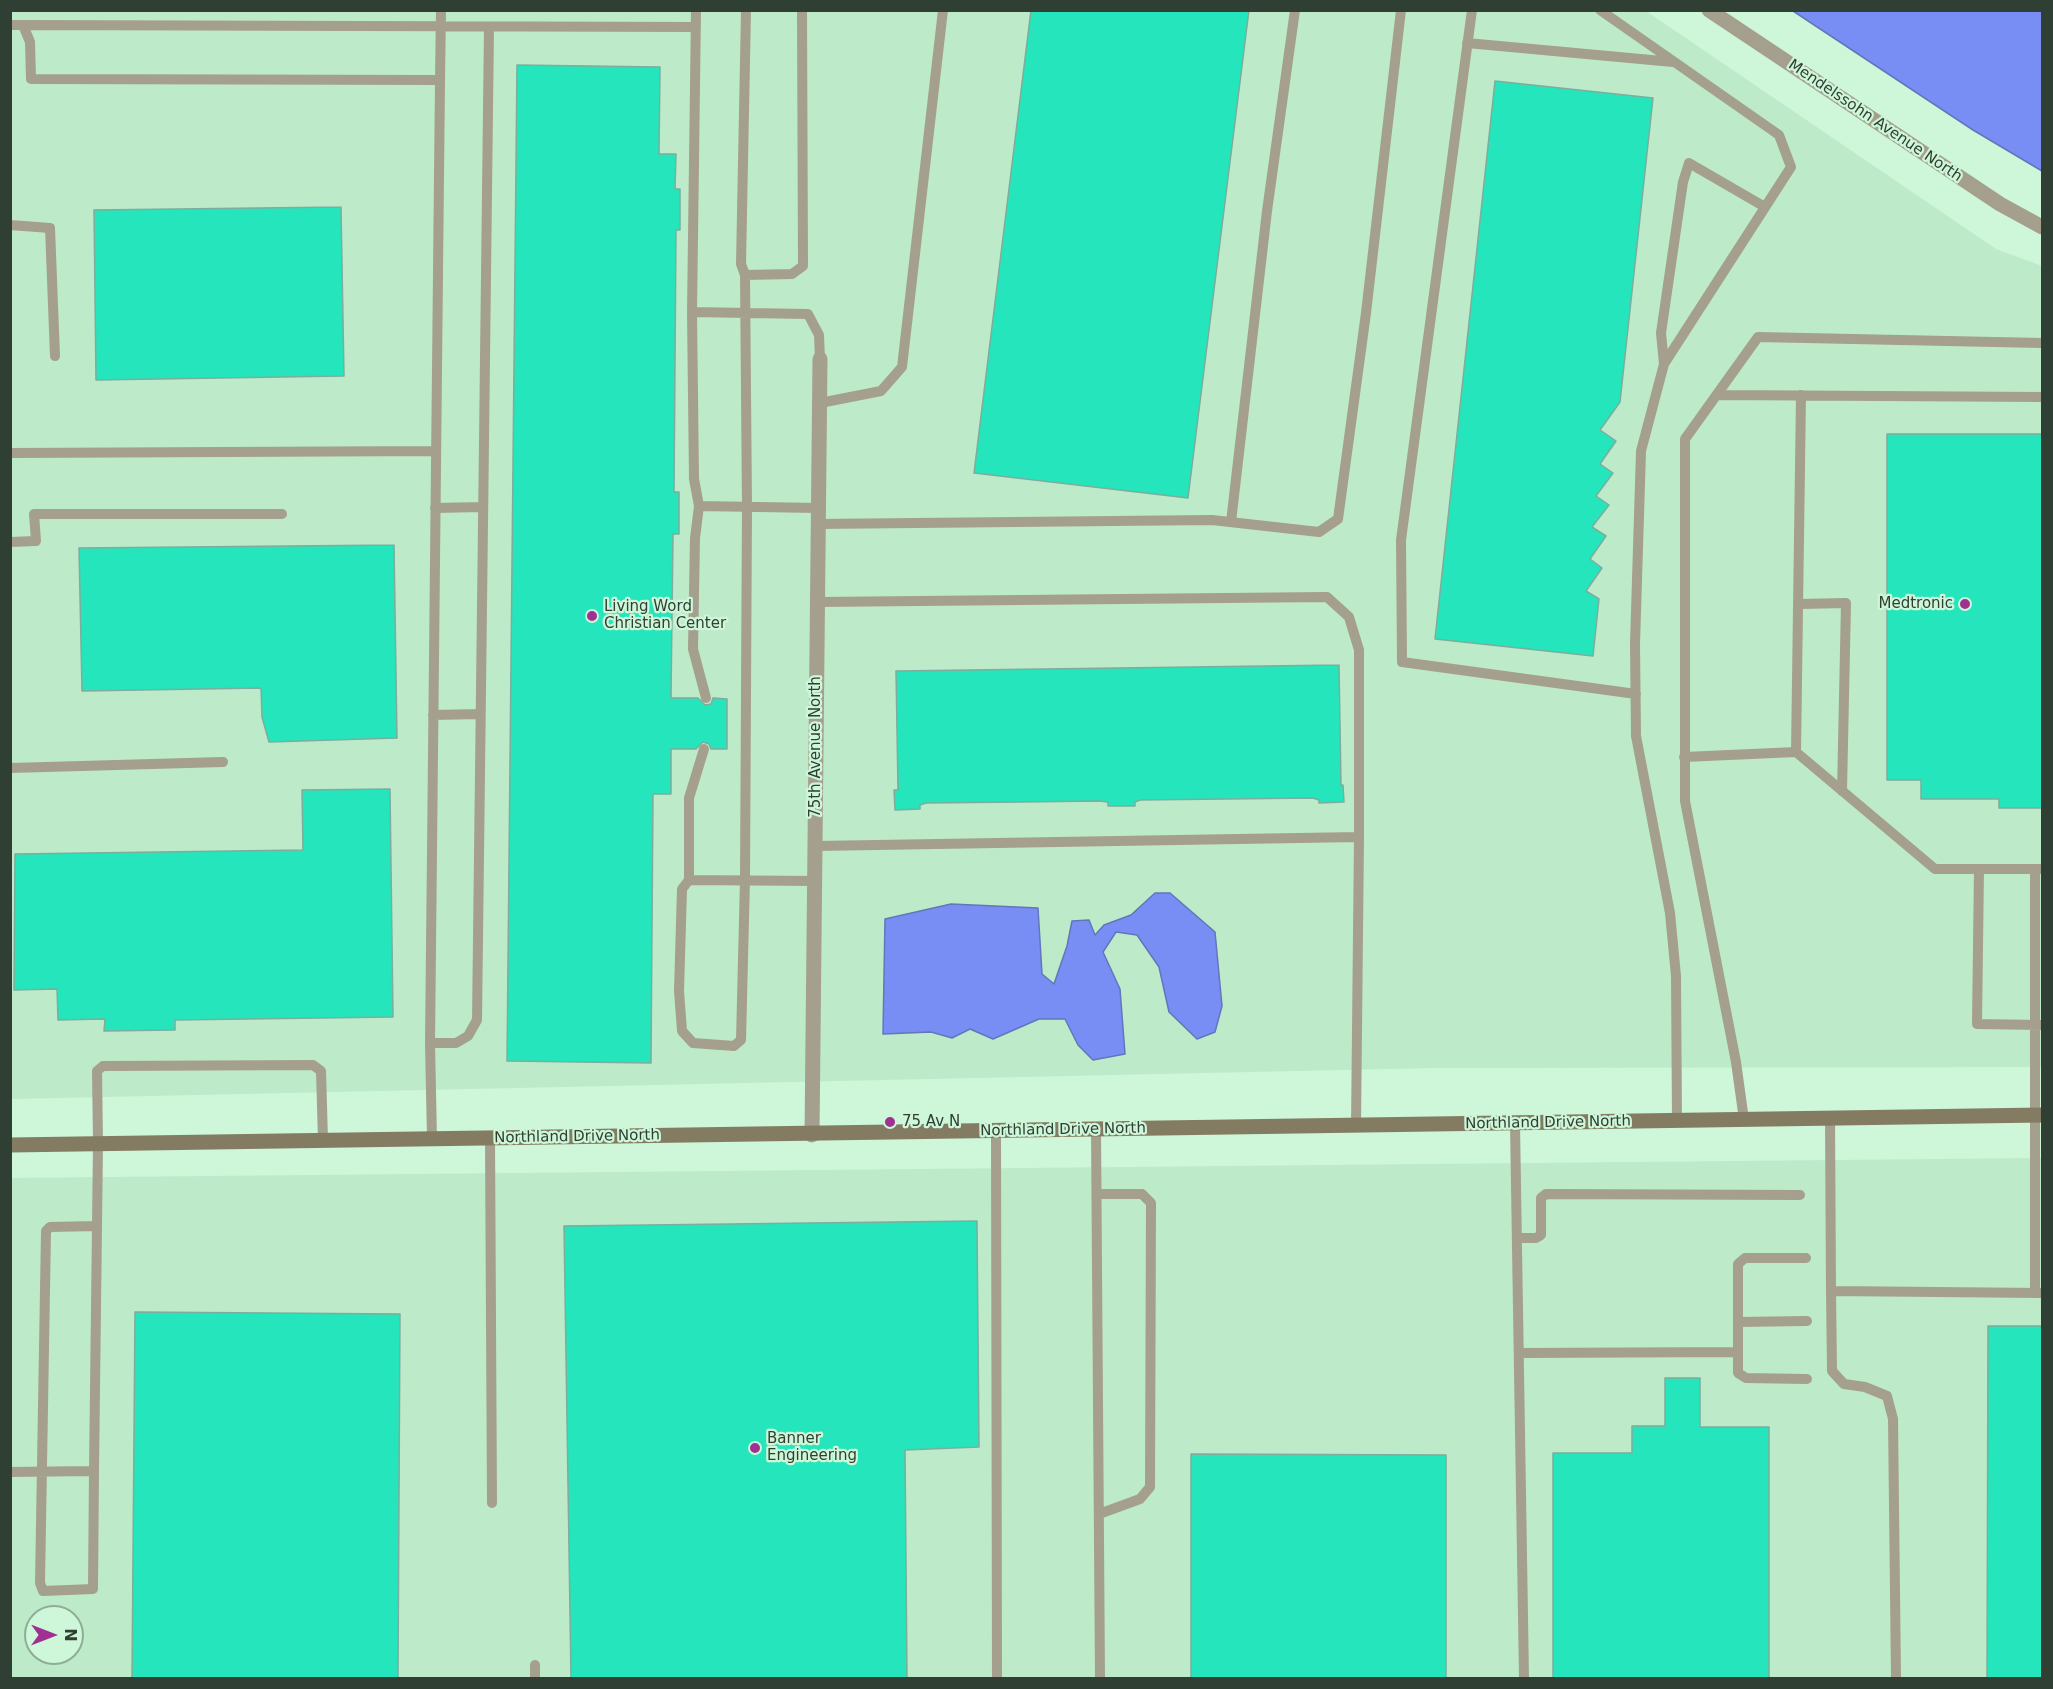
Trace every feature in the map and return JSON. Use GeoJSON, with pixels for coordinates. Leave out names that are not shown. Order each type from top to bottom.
{"type":"FeatureCollection","features":[{"type":"Feature","properties":{"kind":"street","name":"Mendelssohn Avenue North"},"geometry":{"type":"LineString","coordinates":[[1709,10],[2000,204],[2043,227]]}},
{"type":"Feature","properties":{"kind":"street","name":"75th Avenue North"},"geometry":{"type":"LineString","coordinates":[[812,1135],[820,359]]}},
{"type":"Feature","properties":{"kind":"street","name":"Northland Drive North"},"geometry":{"type":"LineString","coordinates":[[10,1145],[812,1135],[2038,1115]]}},
{"type":"Feature","properties":{"kind":"lane"},"geometry":{"type":"LineString","coordinates":[[432,1139],[430,1043],[441,10]]}},
{"type":"Feature","properties":{"kind":"lane"},"geometry":{"type":"LineString","coordinates":[[696,10],[692,312],[694,479],[699,506],[695,538],[693,649],[706,698]]}},
{"type":"Feature","properties":{"kind":"lane"},"geometry":{"type":"LineString","coordinates":[[704,749],[689,798],[688,880],[682,889],[680,991],[682,1031],[693,1042],[734,1046],[741,1040],[745,879],[747,508],[745,275],[741,264],[746,10]]}},
{"type":"Feature","properties":{"kind":"lane"},"geometry":{"type":"LineString","coordinates":[[745,275],[792,274],[803,266],[802,10]]}},
{"type":"Feature","properties":{"kind":"lane"},"geometry":{"type":"LineString","coordinates":[[820,403],[881,391],[902,367],[943,10]]}},
{"type":"Feature","properties":{"kind":"lane"},"geometry":{"type":"LineString","coordinates":[[1231,522],[1266,223],[1295,10]]}},
{"type":"Feature","properties":{"kind":"lane"},"geometry":{"type":"LineString","coordinates":[[818,524],[1231,522],[1319,532],[1338,519],[1366,313],[1401,10]]}},
{"type":"Feature","properties":{"kind":"lane"},"geometry":{"type":"LineString","coordinates":[[1472,10],[1401,540],[1402,662],[1636,694]]}},
{"type":"Feature","properties":{"kind":"lane"},"geometry":{"type":"LineString","coordinates":[[1600,10],[1779,135],[1791,167],[1664,364],[1641,451],[1636,736],[1671,923],[1676,976],[1677,1121]]}},
{"type":"Feature","properties":{"kind":"lane"},"geometry":{"type":"LineString","coordinates":[[10,25],[696,27]]}},
{"type":"Feature","properties":{"kind":"lane"},"geometry":{"type":"LineString","coordinates":[[23,25],[30,42],[31,79],[440,80]]}},
{"type":"Feature","properties":{"kind":"lane"},"geometry":{"type":"LineString","coordinates":[[430,1043],[456,1043],[468,1036],[477,1020],[489,27]]}},
{"type":"Feature","properties":{"kind":"lane"},"geometry":{"type":"LineString","coordinates":[[1467,43],[1674,62]]}},
{"type":"Feature","properties":{"kind":"lane"},"geometry":{"type":"LineString","coordinates":[[1664,364],[1661,333],[1683,182],[1689,163],[1765,207]]}},
{"type":"Feature","properties":{"kind":"lane"},"geometry":{"type":"LineString","coordinates":[[10,225],[50,228],[55,357]]}},
{"type":"Feature","properties":{"kind":"lane"},"geometry":{"type":"LineString","coordinates":[[692,312],[808,314],[819,335],[820,359]]}},
{"type":"Feature","properties":{"kind":"lane"},"geometry":{"type":"LineString","coordinates":[[1744,1120],[1736,1062],[1684,801],[1686,439],[1758,337],[2043,343]]}},
{"type":"Feature","properties":{"kind":"lane"},"geometry":{"type":"LineString","coordinates":[[1716,395],[2043,397]]}},
{"type":"Feature","properties":{"kind":"lane"},"geometry":{"type":"LineString","coordinates":[[1796,752],[1800,604],[1801,395]]}},
{"type":"Feature","properties":{"kind":"lane"},"geometry":{"type":"LineString","coordinates":[[10,453],[436,451]]}},
{"type":"Feature","properties":{"kind":"lane"},"geometry":{"type":"LineString","coordinates":[[699,506],[818,508]]}},
{"type":"Feature","properties":{"kind":"lane"},"geometry":{"type":"LineString","coordinates":[[435,508],[482,507]]}},
{"type":"Feature","properties":{"kind":"lane"},"geometry":{"type":"LineString","coordinates":[[10,542],[36,541],[34,514],[282,514]]}},
{"type":"Feature","properties":{"kind":"lane"},"geometry":{"type":"LineString","coordinates":[[817,602],[1327,597],[1349,617],[1359,650],[1356,1126]]}},
{"type":"Feature","properties":{"kind":"lane"},"geometry":{"type":"LineString","coordinates":[[1800,604],[1846,603],[1842,791]]}},
{"type":"Feature","properties":{"kind":"lane"},"geometry":{"type":"LineString","coordinates":[[433,715],[480,714]]}},
{"type":"Feature","properties":{"kind":"lane"},"geometry":{"type":"LineString","coordinates":[[1684,757],[1796,752],[1935,869],[2039,869],[2039,1293],[1831,1291]]}},
{"type":"Feature","properties":{"kind":"lane"},"geometry":{"type":"LineString","coordinates":[[10,768],[223,762]]}},
{"type":"Feature","properties":{"kind":"lane"},"geometry":{"type":"LineString","coordinates":[[816,846],[1359,837]]}},
{"type":"Feature","properties":{"kind":"lane"},"geometry":{"type":"LineString","coordinates":[[1978,869],[1977,1024],[2039,1025]]}},
{"type":"Feature","properties":{"kind":"lane"},"geometry":{"type":"LineString","coordinates":[[688,880],[815,880]]}},
{"type":"Feature","properties":{"kind":"lane"},"geometry":{"type":"LineString","coordinates":[[97,1226],[50,1227],[46,1231],[40,1583],[43,1591],[93,1589],[98,1143],[97,1071],[104,1066],[313,1065],[321,1071],[322,1140]]}},
{"type":"Feature","properties":{"kind":"lane"},"geometry":{"type":"LineString","coordinates":[[1830,1118],[1832,1371],[1844,1384],[1865,1387],[1887,1396],[1893,1419],[1896,1678]]}},
{"type":"Feature","properties":{"kind":"lane"},"geometry":{"type":"LineString","coordinates":[[1515,1124],[1524,1678]]}},
{"type":"Feature","properties":{"kind":"lane"},"geometry":{"type":"LineString","coordinates":[[1096,1129],[1100,1678]]}},
{"type":"Feature","properties":{"kind":"lane"},"geometry":{"type":"LineString","coordinates":[[996,1131],[997,1678]]}},
{"type":"Feature","properties":{"kind":"lane"},"geometry":{"type":"LineString","coordinates":[[490,1138],[492,1503]]}},
{"type":"Feature","properties":{"kind":"lane"},"geometry":{"type":"LineString","coordinates":[[1096,1194],[1142,1194],[1151,1203],[1150,1487],[1140,1499],[1099,1514]]}},
{"type":"Feature","properties":{"kind":"lane"},"geometry":{"type":"LineString","coordinates":[[1518,1238],[1536,1238],[1541,1234],[1541,1198],[1546,1194],[1800,1195]]}},
{"type":"Feature","properties":{"kind":"lane"},"geometry":{"type":"LineString","coordinates":[[1806,1258],[1745,1258],[1738,1264],[1738,1373],[1746,1378],[1807,1379]]}},
{"type":"Feature","properties":{"kind":"lane"},"geometry":{"type":"LineString","coordinates":[[1738,1322],[1807,1321]]}},
{"type":"Feature","properties":{"kind":"lane"},"geometry":{"type":"LineString","coordinates":[[1519,1353],[1738,1352]]}},
{"type":"Feature","properties":{"kind":"lane"},"geometry":{"type":"LineString","coordinates":[[10,1472],[94,1471]]}},
{"type":"Feature","properties":{"kind":"lane"},"geometry":{"type":"LineString","coordinates":[[535,1665],[535,1678]]}},
{"type":"Feature","properties":{"kind":"shaded area"},"geometry":{"type":"Polygon","coordinates":[[[10,11],[1646,11],[1996,249],[2042,266],[2042,1067],[1433,1068],[11,1099],[10,11]]]}},
{"type":"Feature","properties":{"kind":"shaded area"},"geometry":{"type":"Polygon","coordinates":[[[2042,1158],[2042,1678],[11,1678],[10,1178],[2042,1158]]]}},
{"type":"Feature","properties":{"kind":"water"},"geometry":{"type":"Polygon","coordinates":[[[1793,11],[2042,11],[2042,171],[1973,130],[1793,11]]]}},
{"type":"Feature","properties":{"kind":"water"},"geometry":{"type":"Polygon","coordinates":[[[1155,893],[1170,893],[1215,932],[1222,1006],[1215,1032],[1197,1039],[1169,1012],[1159,967],[1137,935],[1116,932],[1103,952],[1120,989],[1125,1054],[1093,1060],[1078,1045],[1065,1019],[1039,1019],[993,1039],[970,1029],[952,1038],[931,1032],[883,1034],[885,919],[951,904],[1038,908],[1042,974],[1054,984],[1067,946],[1072,921],[1089,920],[1095,935],[1104,925],[1131,915],[1155,893]]]}},
{"type":"Feature","properties":{"kind":"building"},"geometry":{"type":"Polygon","coordinates":[[[1031,10],[1249,10],[1188,498],[974,473],[1031,10]]]}},
{"type":"Feature","properties":{"kind":"building","name":"Living Word Christian Center"},"geometry":{"type":"Polygon","coordinates":[[[517,65],[660,67],[659,154],[676,154],[675,189],[680,189],[680,230],[676,230],[674,492],[679,492],[679,534],[673,534],[671,698],[698,698],[705,705],[711,704],[713,698],[727,699],[727,749],[711,749],[709,744],[703,742],[696,749],[671,749],[671,794],[653,794],[651,1063],[507,1061],[517,65]]]}},
{"type":"Feature","properties":{"kind":"building"},"geometry":{"type":"Polygon","coordinates":[[[1495,81],[1653,98],[1620,402],[1600,430],[1616,441],[1600,464],[1613,473],[1596,496],[1609,505],[1592,527],[1606,536],[1590,559],[1602,568],[1586,591],[1599,599],[1593,656],[1435,639],[1495,81]]]}},
{"type":"Feature","properties":{"kind":"building"},"geometry":{"type":"Polygon","coordinates":[[[341,207],[344,376],[96,380],[94,210],[341,207]]]}},
{"type":"Feature","properties":{"kind":"building","name":"Medtronic"},"geometry":{"type":"Polygon","coordinates":[[[1887,434],[2043,434],[2043,808],[1999,808],[1999,799],[1921,799],[1921,780],[1887,780],[1887,434]]]}},
{"type":"Feature","properties":{"kind":"building"},"geometry":{"type":"Polygon","coordinates":[[[394,545],[397,738],[269,742],[262,717],[261,688],[82,691],[79,548],[394,545]]]}},
{"type":"Feature","properties":{"kind":"building"},"geometry":{"type":"Polygon","coordinates":[[[1339,665],[1341,785],[1343,785],[1344,802],[1319,803],[1319,800],[1313,798],[1140,800],[1135,802],[1135,806],[1108,806],[1108,802],[1099,801],[926,803],[920,805],[920,809],[895,810],[894,790],[898,790],[896,671],[1339,665]]]}},
{"type":"Feature","properties":{"kind":"building"},"geometry":{"type":"Polygon","coordinates":[[[390,789],[393,1017],[175,1020],[175,1030],[104,1031],[105,1019],[58,1020],[57,989],[14,990],[15,854],[303,850],[302,790],[390,789]]]}},
{"type":"Feature","properties":{"kind":"building","name":"Banner Engineering"},"geometry":{"type":"Polygon","coordinates":[[[977,1221],[979,1447],[905,1450],[907,1678],[571,1678],[564,1226],[977,1221]]]}},
{"type":"Feature","properties":{"kind":"building"},"geometry":{"type":"Polygon","coordinates":[[[135,1312],[400,1314],[398,1678],[132,1678],[135,1312]]]}},
{"type":"Feature","properties":{"kind":"building"},"geometry":{"type":"Polygon","coordinates":[[[1988,1326],[2043,1326],[2043,1678],[1987,1678],[1988,1326]]]}},
{"type":"Feature","properties":{"kind":"building"},"geometry":{"type":"Polygon","coordinates":[[[1665,1378],[1700,1378],[1700,1427],[1769,1427],[1769,1678],[1553,1678],[1553,1453],[1632,1453],[1632,1426],[1665,1426],[1665,1378]]]}},
{"type":"Feature","properties":{"kind":"building"},"geometry":{"type":"Polygon","coordinates":[[[1191,1454],[1446,1455],[1446,1678],[1191,1678],[1191,1454]]]}},
{"type":"Feature","properties":{"kind":"place","name":"Medtronic"},"geometry":{"type":"Point","coordinates":[1965,604]}},
{"type":"Feature","properties":{"kind":"place","name":"Living Word Christian Center"},"geometry":{"type":"Point","coordinates":[592,616]}},
{"type":"Feature","properties":{"kind":"place","name":"75 Av N"},"geometry":{"type":"Point","coordinates":[890,1122]}},
{"type":"Feature","properties":{"kind":"place","name":"Banner Engineering"},"geometry":{"type":"Point","coordinates":[755,1448]}}]}
